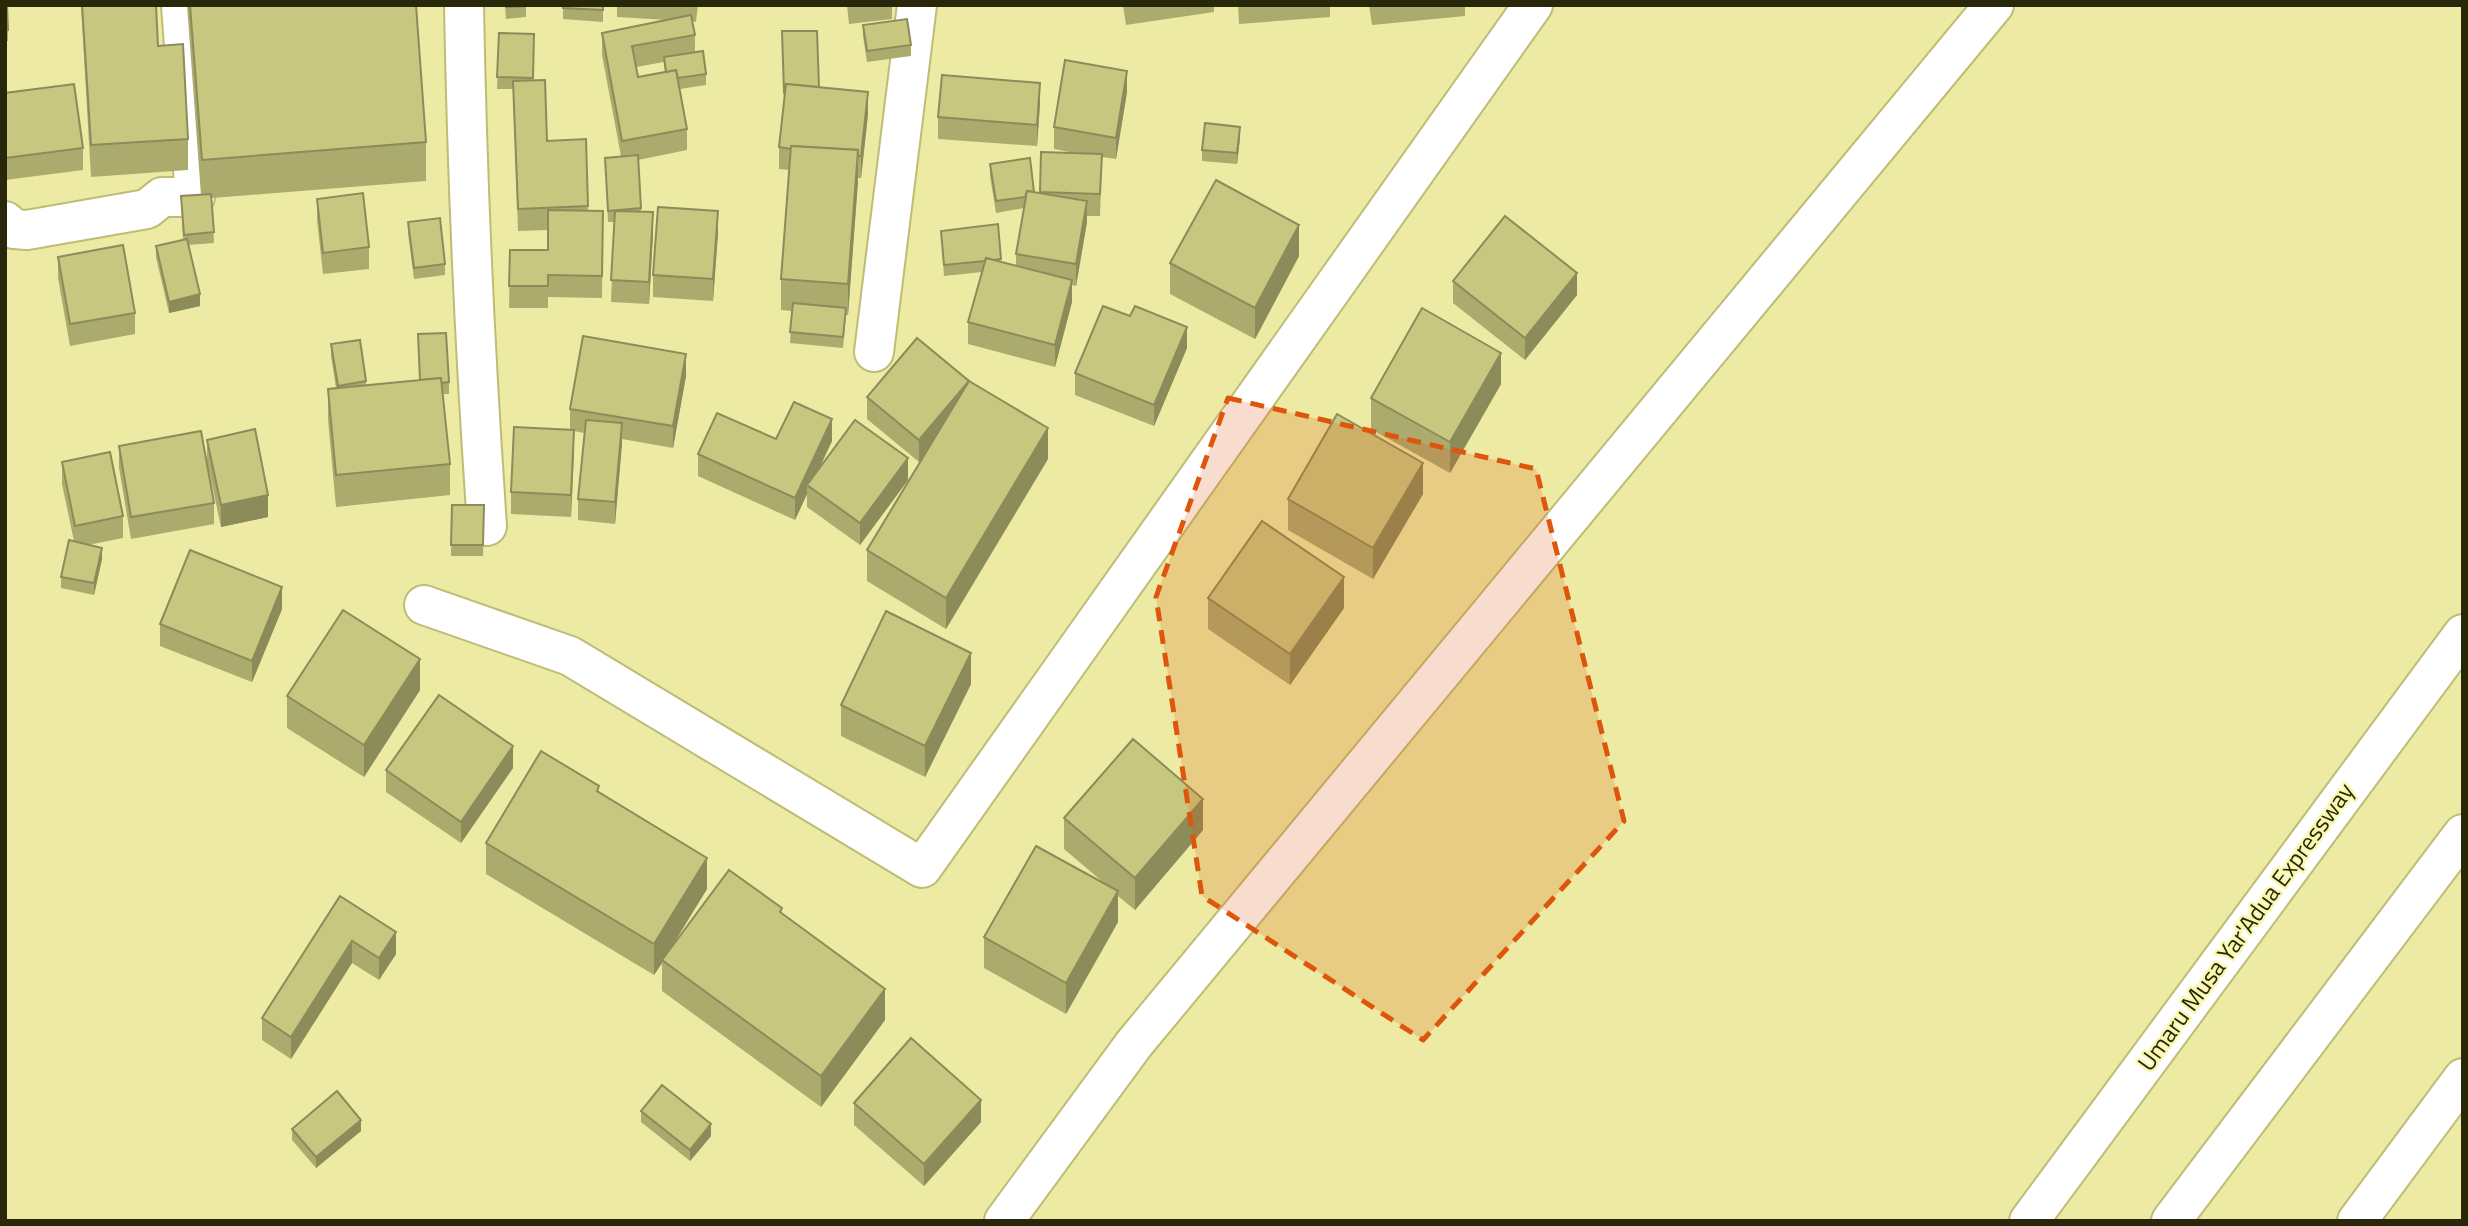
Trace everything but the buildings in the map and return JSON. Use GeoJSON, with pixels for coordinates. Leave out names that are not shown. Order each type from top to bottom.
{"type":"FeatureCollection","features":[{"type":"Feature","properties":{"kind":"main road"},"geometry":{"type":"LineString","coordinates":[[5,221],[14,229],[26,230],[147,209],[162,197],[195,198],[181,5]]}},
{"type":"Feature","properties":{"kind":"main road"},"geometry":{"type":"LineString","coordinates":[[464,5],[478,397],[487,526]]}},
{"type":"Feature","properties":{"kind":"main road"},"geometry":{"type":"LineString","coordinates":[[874,352],[917,5]]}},
{"type":"Feature","properties":{"kind":"main road"},"geometry":{"type":"LineString","coordinates":[[424,605],[570,656],[922,868],[1532,5]]}},
{"type":"Feature","properties":{"kind":"main road"},"geometry":{"type":"LineString","coordinates":[[1004,1221],[1134,1044],[1994,5]]}},
{"type":"Feature","properties":{"kind":"main road","name":"Umaru Musa Yar'Adua Expressway"},"geometry":{"type":"LineString","coordinates":[[2029,1221],[2463,634]]}},
{"type":"Feature","properties":{"kind":"main road"},"geometry":{"type":"LineString","coordinates":[[2172,1221],[2463,834]]}},
{"type":"Feature","properties":{"kind":"main road"},"geometry":{"type":"LineString","coordinates":[[2357,1221],[2463,1078]]}},
{"type":"Feature","properties":{"kind":"highlighted area"},"geometry":{"type":"Polygon","coordinates":[[[1228,398],[1536,469],[1624,821],[1423,1040],[1202,896],[1156,597],[1228,398]]]}}]}
